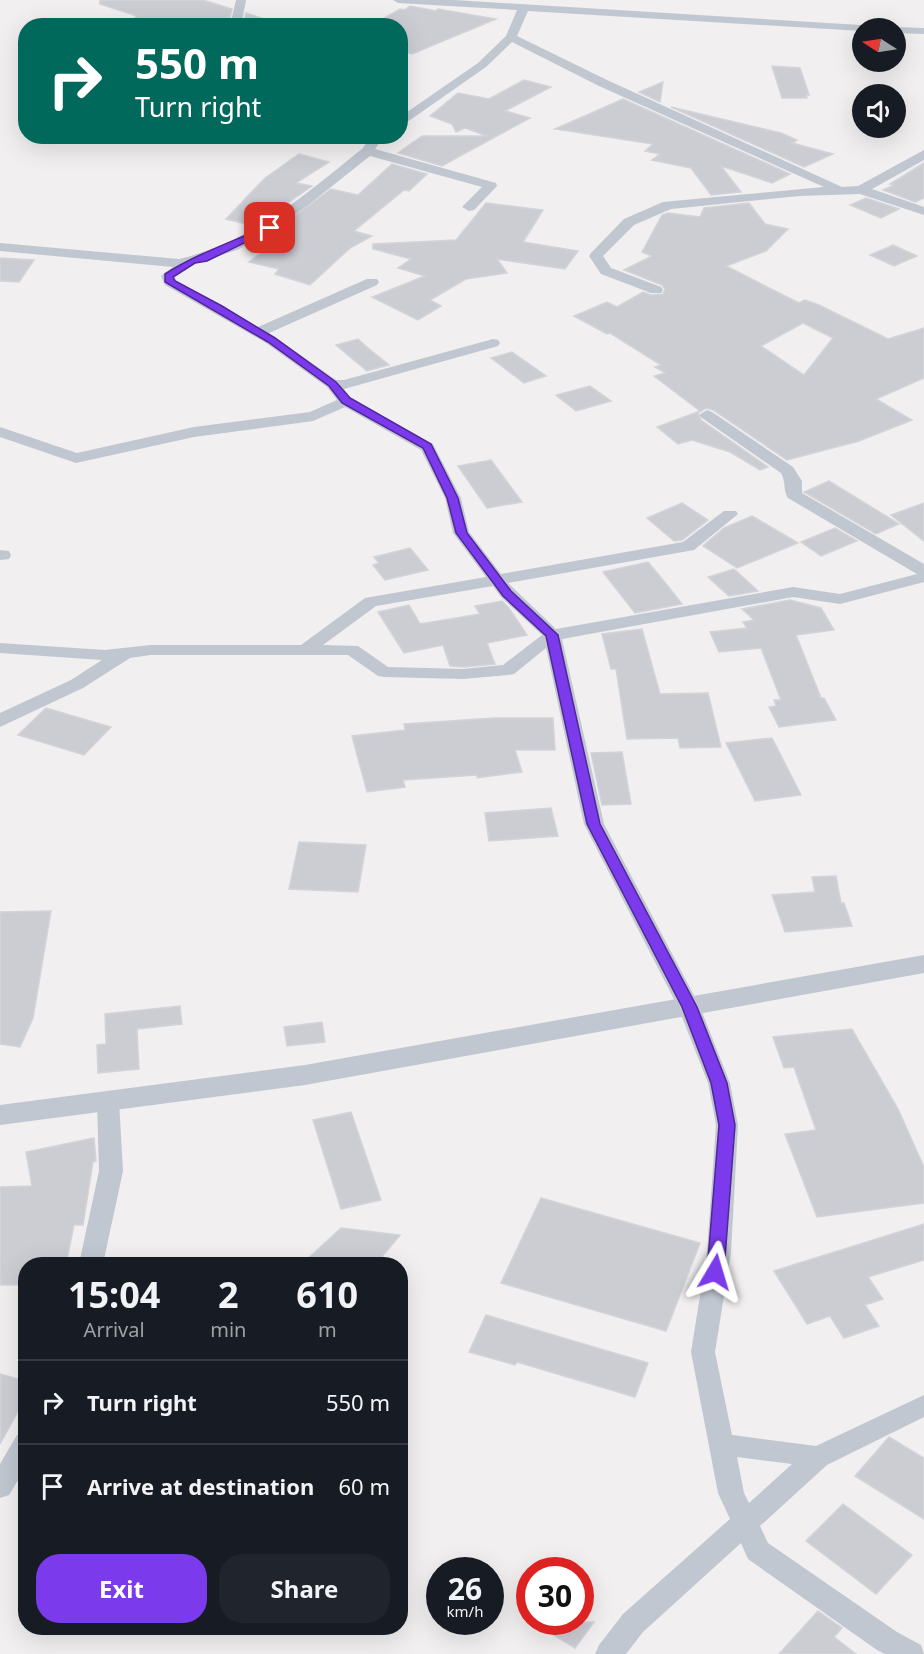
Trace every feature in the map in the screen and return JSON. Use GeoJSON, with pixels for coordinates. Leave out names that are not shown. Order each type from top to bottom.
{"type":"FeatureCollection","features":[{"type":"Feature","properties":{"kind":"street"},"geometry":{"type":"LineString","coordinates":[[237,18],[241,0]]}},
{"type":"Feature","properties":{"kind":"street"},"geometry":{"type":"LineString","coordinates":[[398,0],[852,27]]}},
{"type":"Feature","properties":{"kind":"street"},"geometry":{"type":"LineString","coordinates":[[408,117],[482,64],[511,37],[524,8]]}},
{"type":"Feature","properties":{"kind":"street"},"geometry":{"type":"LineString","coordinates":[[906,31],[924,32]]}},
{"type":"Feature","properties":{"kind":"street"},"geometry":{"type":"LineString","coordinates":[[511,37],[603,83],[842,190]]}},
{"type":"Feature","properties":{"kind":"street"},"geometry":{"type":"LineString","coordinates":[[0,247],[179,263],[193,261],[214,254],[270,228],[368,151],[373,144]]}},
{"type":"Feature","properties":{"kind":"street"},"geometry":{"type":"LineString","coordinates":[[368,151],[491,186],[469,207]]}},
{"type":"Feature","properties":{"kind":"street"},"geometry":{"type":"LineString","coordinates":[[861,190],[924,154]]}},
{"type":"Feature","properties":{"kind":"street"},"geometry":{"type":"LineString","coordinates":[[656,290],[606,271],[596,256],[628,222],[668,206],[799,192],[861,190],[924,211]]}},
{"type":"Feature","properties":{"kind":"street"},"geometry":{"type":"LineString","coordinates":[[193,261],[168,276],[170,282],[258,332],[332,384],[346,401],[428,447],[453,498],[462,533],[497,581],[552,635],[594,824],[689,1007],[719,1083],[727,1125],[718,1252],[703,1352],[731,1493],[758,1551],[887,1641],[911,1654]]}},
{"type":"Feature","properties":{"kind":"street"},"geometry":{"type":"LineString","coordinates":[[258,332],[372,282]]}},
{"type":"Feature","properties":{"kind":"street"},"geometry":{"type":"LineString","coordinates":[[332,384],[344,385],[493,343]]}},
{"type":"Feature","properties":{"kind":"street"},"geometry":{"type":"LineString","coordinates":[[0,432],[76,458],[194,432],[313,416],[346,401]]}},
{"type":"Feature","properties":{"kind":"street"},"geometry":{"type":"LineString","coordinates":[[707,415],[787,470],[794,481],[794,495],[924,571]]}},
{"type":"Feature","properties":{"kind":"street"},"geometry":{"type":"LineString","coordinates":[[306,649],[371,602],[688,546],[730,514]]}},
{"type":"Feature","properties":{"kind":"street"},"geometry":{"type":"LineString","coordinates":[[0,648],[105,655],[150,650],[352,650],[384,672],[463,675],[508,670],[552,635],[793,592],[840,599],[924,577]]}},
{"type":"Feature","properties":{"kind":"street"},"geometry":{"type":"LineString","coordinates":[[0,721],[15,711],[77,684],[102,666],[129,652]]}},
{"type":"Feature","properties":{"kind":"street"},"geometry":{"type":"LineString","coordinates":[[0,1115],[305,1075],[924,964]]}},
{"type":"Feature","properties":{"kind":"street"},"geometry":{"type":"LineString","coordinates":[[93,1257],[111,1171],[108,1101]]}},
{"type":"Feature","properties":{"kind":"street"},"geometry":{"type":"LineString","coordinates":[[609,1654],[633,1623],[818,1457],[924,1405]]}},
{"type":"Feature","properties":{"kind":"street"},"geometry":{"type":"LineString","coordinates":[[720,1444],[818,1457]]}},
{"type":"Feature","properties":{"kind":"street"},"geometry":{"type":"LineString","coordinates":[[0,1487],[18,1457]]}},
{"type":"Feature","properties":{"kind":"building"},"geometry":{"type":"Polygon","coordinates":[[[100,0],[203,0],[232,9],[230,18],[134,18],[137,16],[100,4],[100,0]]]}},
{"type":"Feature","properties":{"kind":"building"},"geometry":{"type":"Polygon","coordinates":[[[410,6],[496,19],[412,54],[408,53],[408,18],[384,18],[400,9],[404,10],[410,6]]]}},
{"type":"Feature","properties":{"kind":"building"},"geometry":{"type":"Polygon","coordinates":[[[246,13],[261,18],[245,18],[246,13]]]}},
{"type":"Feature","properties":{"kind":"building"},"geometry":{"type":"Polygon","coordinates":[[[772,66],[800,68],[809,95],[806,95],[807,98],[782,98],[772,66]]]}},
{"type":"Feature","properties":{"kind":"building"},"geometry":{"type":"Polygon","coordinates":[[[524,80],[551,87],[505,111],[530,118],[442,166],[398,153],[422,136],[487,136],[465,128],[456,132],[452,124],[430,116],[458,93],[489,99],[524,80]]]}},
{"type":"Feature","properties":{"kind":"building"},"geometry":{"type":"Polygon","coordinates":[[[663,82],[660,102],[639,92],[663,82]]]}},
{"type":"Feature","properties":{"kind":"building"},"geometry":{"type":"Polygon","coordinates":[[[623,99],[790,174],[772,183],[721,166],[741,192],[711,195],[691,168],[652,160],[660,154],[645,151],[653,144],[555,129],[623,99]]]}},
{"type":"Feature","properties":{"kind":"building"},"geometry":{"type":"Polygon","coordinates":[[[671,107],[781,133],[797,140],[792,143],[833,154],[804,167],[671,107]]]}},
{"type":"Feature","properties":{"kind":"building"},"geometry":{"type":"Polygon","coordinates":[[[299,154],[329,162],[296,183],[312,186],[255,226],[226,219],[265,178],[299,154]]]}},
{"type":"Feature","properties":{"kind":"building"},"geometry":{"type":"Polygon","coordinates":[[[924,163],[924,198],[915,202],[883,190],[894,185],[890,184],[924,163]]]}},
{"type":"Feature","properties":{"kind":"building"},"geometry":{"type":"Polygon","coordinates":[[[392,164],[427,174],[409,191],[404,190],[354,231],[372,236],[350,248],[310,285],[275,274],[279,269],[249,262],[288,233],[275,230],[331,189],[358,195],[392,164]]]}},
{"type":"Feature","properties":{"kind":"building"},"geometry":{"type":"Polygon","coordinates":[[[866,198],[899,209],[881,218],[850,205],[866,198]]]}},
{"type":"Feature","properties":{"kind":"building"},"geometry":{"type":"Polygon","coordinates":[[[486,203],[543,210],[523,242],[578,251],[565,269],[497,259],[507,273],[466,279],[430,300],[441,306],[418,320],[372,297],[425,276],[398,268],[411,259],[373,249],[373,244],[456,240],[486,203]]]}},
{"type":"Feature","properties":{"kind":"building"},"geometry":{"type":"Polygon","coordinates":[[[749,203],[765,224],[788,229],[766,251],[726,266],[799,303],[805,300],[819,305],[888,339],[924,328],[924,378],[876,399],[912,420],[859,441],[787,460],[713,410],[706,408],[698,413],[701,420],[768,467],[760,470],[730,452],[692,440],[678,444],[657,427],[700,411],[654,376],[665,373],[655,367],[661,365],[610,333],[607,334],[574,316],[607,302],[617,307],[643,292],[651,295],[663,294],[665,289],[662,285],[624,270],[652,256],[642,252],[662,215],[668,213],[700,217],[704,208],[749,203]],[[803,323],[761,346],[804,375],[833,338],[803,323]]]}},
{"type":"Feature","properties":{"kind":"building"},"geometry":{"type":"Polygon","coordinates":[[[893,245],[917,256],[894,266],[870,255],[893,245]]]}},
{"type":"Feature","properties":{"kind":"building"},"geometry":{"type":"Polygon","coordinates":[[[0,258],[34,260],[19,282],[0,281],[0,258]]]}},
{"type":"Feature","properties":{"kind":"building"},"geometry":{"type":"Polygon","coordinates":[[[358,339],[389,365],[367,371],[336,345],[358,339]]]}},
{"type":"Feature","properties":{"kind":"building"},"geometry":{"type":"Polygon","coordinates":[[[512,352],[546,376],[524,383],[491,358],[512,352]]]}},
{"type":"Feature","properties":{"kind":"building"},"geometry":{"type":"Polygon","coordinates":[[[590,386],[611,401],[576,411],[556,395],[590,386]]]}},
{"type":"Feature","properties":{"kind":"building"},"geometry":{"type":"Polygon","coordinates":[[[491,460],[522,502],[487,508],[458,466],[491,460]]]}},
{"type":"Feature","properties":{"kind":"building"},"geometry":{"type":"Polygon","coordinates":[[[829,481],[899,524],[876,534],[804,492],[829,481]]]}},
{"type":"Feature","properties":{"kind":"building"},"geometry":{"type":"Polygon","coordinates":[[[682,503],[708,520],[682,540],[674,541],[647,518],[682,503]]]}},
{"type":"Feature","properties":{"kind":"building"},"geometry":{"type":"Polygon","coordinates":[[[924,503],[924,541],[891,515],[924,503]]]}},
{"type":"Feature","properties":{"kind":"building"},"geometry":{"type":"Polygon","coordinates":[[[752,516],[798,543],[737,568],[703,546],[724,528],[752,516]]]}},
{"type":"Feature","properties":{"kind":"building"},"geometry":{"type":"Polygon","coordinates":[[[835,528],[857,541],[821,556],[801,542],[835,528]]]}},
{"type":"Feature","properties":{"kind":"building"},"geometry":{"type":"Polygon","coordinates":[[[410,548],[428,570],[385,580],[373,565],[379,563],[374,557],[410,548]]]}},
{"type":"Feature","properties":{"kind":"building"},"geometry":{"type":"Polygon","coordinates":[[[648,562],[682,604],[635,613],[603,572],[648,562]]]}},
{"type":"Feature","properties":{"kind":"building"},"geometry":{"type":"Polygon","coordinates":[[[734,569],[758,591],[729,596],[708,577],[734,569]]]}},
{"type":"Feature","properties":{"kind":"building"},"geometry":{"type":"Polygon","coordinates":[[[790,600],[821,608],[834,630],[796,635],[821,698],[824,698],[836,720],[779,727],[769,707],[776,706],[774,700],[781,700],[761,648],[719,652],[710,632],[747,628],[743,622],[754,620],[742,609],[790,600]]]}},
{"type":"Feature","properties":{"kind":"building"},"geometry":{"type":"Polygon","coordinates":[[[502,601],[527,635],[487,643],[495,664],[463,667],[450,666],[443,645],[404,653],[378,612],[409,605],[420,624],[480,614],[475,606],[502,601]]]}},
{"type":"Feature","properties":{"kind":"building"},"geometry":{"type":"Polygon","coordinates":[[[642,629],[660,694],[708,693],[721,747],[680,748],[678,738],[627,739],[616,669],[611,669],[602,634],[642,629]]]}},
{"type":"Feature","properties":{"kind":"building"},"geometry":{"type":"Polygon","coordinates":[[[46,708],[111,727],[84,755],[18,735],[46,708]]]}},
{"type":"Feature","properties":{"kind":"building"},"geometry":{"type":"Polygon","coordinates":[[[494,718],[553,718],[555,750],[515,750],[522,772],[477,778],[477,775],[403,780],[405,787],[367,792],[352,736],[405,730],[404,724],[494,718]]]}},
{"type":"Feature","properties":{"kind":"building"},"geometry":{"type":"Polygon","coordinates":[[[772,738],[801,795],[755,801],[726,743],[772,738]]]}},
{"type":"Feature","properties":{"kind":"building"},"geometry":{"type":"Polygon","coordinates":[[[622,752],[631,804],[602,805],[591,753],[622,752]]]}},
{"type":"Feature","properties":{"kind":"building"},"geometry":{"type":"Polygon","coordinates":[[[551,808],[558,836],[489,841],[485,813],[551,808]]]}},
{"type":"Feature","properties":{"kind":"building"},"geometry":{"type":"Polygon","coordinates":[[[299,842],[366,845],[358,892],[289,889],[299,842]]]}},
{"type":"Feature","properties":{"kind":"building"},"geometry":{"type":"Polygon","coordinates":[[[836,876],[841,903],[844,903],[852,926],[785,932],[772,895],[815,892],[812,877],[836,876]]]}},
{"type":"Feature","properties":{"kind":"building"},"geometry":{"type":"Polygon","coordinates":[[[51,911],[33,1018],[20,1047],[0,1044],[0,912],[51,911]]]}},
{"type":"Feature","properties":{"kind":"building"},"geometry":{"type":"Polygon","coordinates":[[[180,1006],[182,1024],[137,1029],[139,1069],[98,1073],[97,1045],[106,1044],[105,1014],[180,1006]]]}},
{"type":"Feature","properties":{"kind":"building"},"geometry":{"type":"Polygon","coordinates":[[[322,1022],[325,1042],[287,1046],[284,1027],[322,1022]]]}},
{"type":"Feature","properties":{"kind":"building"},"geometry":{"type":"Polygon","coordinates":[[[852,1029],[898,1109],[924,1167],[924,1203],[817,1217],[785,1134],[816,1130],[794,1067],[784,1068],[773,1037],[852,1029]]]}},
{"type":"Feature","properties":{"kind":"building"},"geometry":{"type":"Polygon","coordinates":[[[351,1112],[381,1200],[341,1209],[313,1120],[351,1112]]]}},
{"type":"Feature","properties":{"kind":"building"},"geometry":{"type":"Polygon","coordinates":[[[94,1138],[96,1161],[93,1162],[83,1225],[74,1225],[67,1257],[18,1257],[18,1285],[0,1285],[0,1187],[32,1186],[26,1152],[94,1138]]]}},
{"type":"Feature","properties":{"kind":"building"},"geometry":{"type":"Polygon","coordinates":[[[541,1198],[700,1243],[666,1331],[501,1283],[541,1198]]]}},
{"type":"Feature","properties":{"kind":"building"},"geometry":{"type":"Polygon","coordinates":[[[924,1224],[924,1260],[868,1277],[883,1299],[865,1305],[879,1326],[844,1338],[830,1316],[807,1324],[774,1271],[924,1224]]]}},
{"type":"Feature","properties":{"kind":"building"},"geometry":{"type":"Polygon","coordinates":[[[341,1228],[400,1235],[382,1257],[310,1257],[341,1228]]]}},
{"type":"Feature","properties":{"kind":"building"},"geometry":{"type":"Polygon","coordinates":[[[486,1315],[648,1363],[635,1397],[517,1362],[515,1365],[469,1352],[486,1315]]]}},
{"type":"Feature","properties":{"kind":"building"},"geometry":{"type":"Polygon","coordinates":[[[0,1374],[18,1379],[18,1411],[0,1444],[0,1374]]]}},
{"type":"Feature","properties":{"kind":"building"},"geometry":{"type":"Polygon","coordinates":[[[889,1437],[924,1458],[924,1519],[855,1476],[889,1437]]]}},
{"type":"Feature","properties":{"kind":"building"},"geometry":{"type":"Polygon","coordinates":[[[843,1504],[912,1555],[876,1594],[806,1541],[843,1504]]]}},
{"type":"Feature","properties":{"kind":"building"},"geometry":{"type":"Polygon","coordinates":[[[818,1611],[842,1628],[834,1637],[856,1654],[779,1654],[818,1611]]]}},
{"type":"Feature","properties":{"kind":"building"},"geometry":{"type":"Polygon","coordinates":[[[554,1635],[584,1635],[575,1648],[554,1635]]]}},
{"type":"Feature","properties":{"kind":"route"},"geometry":{"type":"LineString","coordinates":[[270,228],[204,259],[193,261],[168,276],[170,282],[219,308],[271,340],[332,384],[346,401],[428,447],[453,498],[462,533],[507,593],[552,635],[594,824],[689,1007],[719,1083],[727,1125],[715,1272]]}}]}
